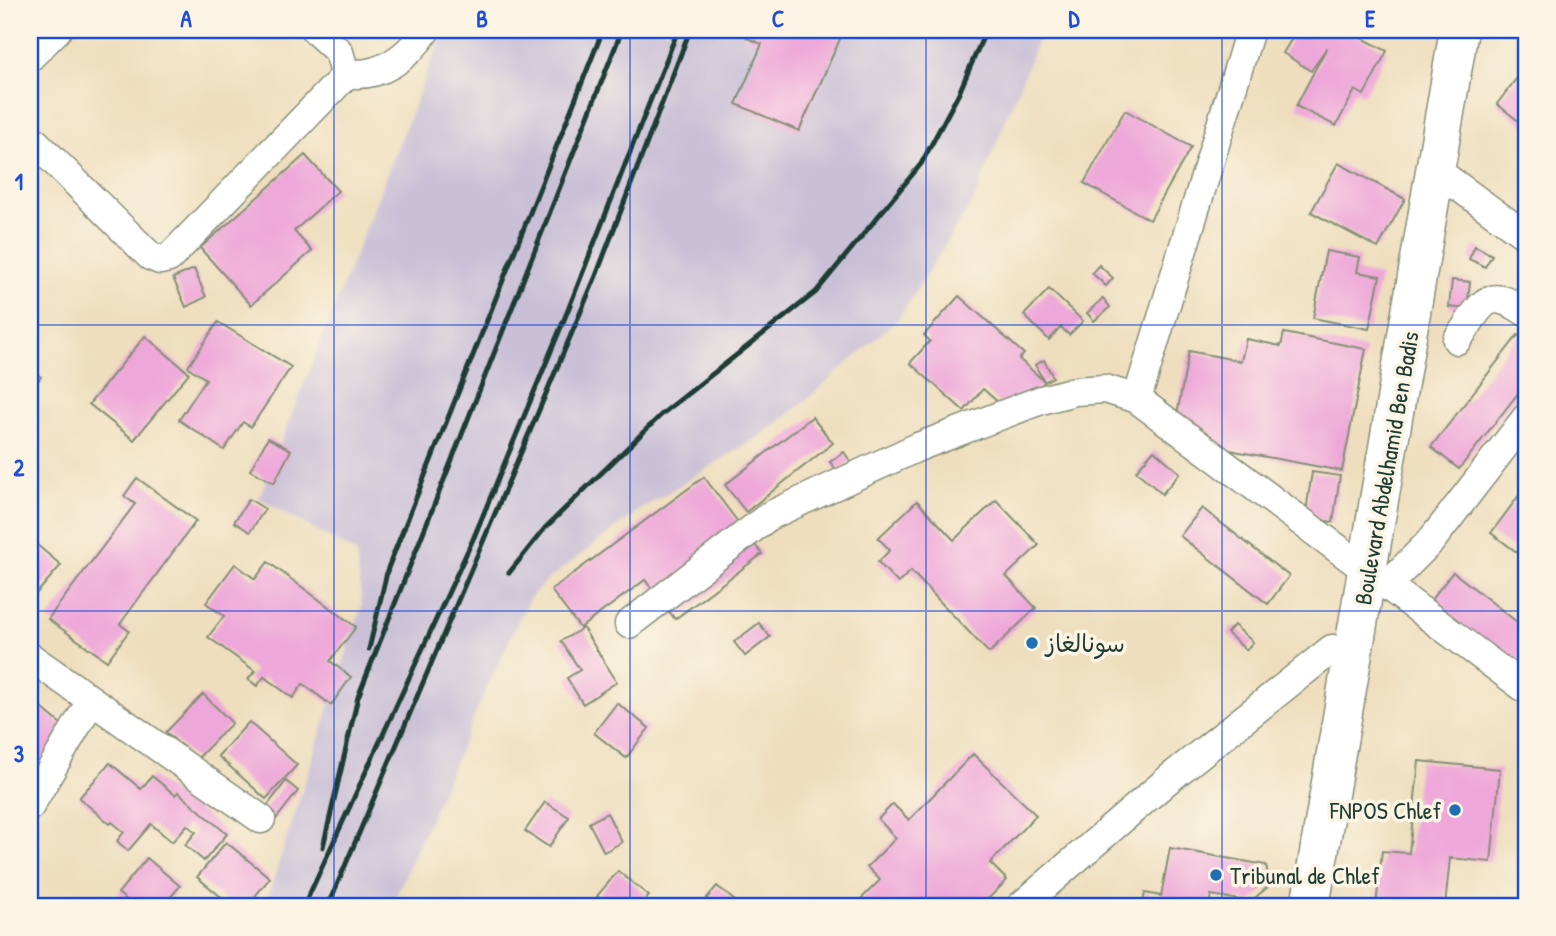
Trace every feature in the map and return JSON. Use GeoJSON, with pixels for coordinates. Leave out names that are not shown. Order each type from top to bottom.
{"type":"FeatureCollection","features":[{"type":"Feature","properties":{"kind":"main road","name":"Boulevard Abdelhamid Ben Badis"},"geometry":{"type":"LineString","coordinates":[[1288,906],[1332,649],[1369,572],[1436,30]]}},
{"type":"Feature","properties":{"kind":"main road","name":"Boulevard Abdelhamid Ben Badis"},"geometry":{"type":"LineString","coordinates":[[1310,906],[1369,572],[1459,30]]}},
{"type":"Feature","properties":{"kind":"street"},"geometry":{"type":"LineString","coordinates":[[30,57],[57,30]]}},
{"type":"Feature","properties":{"kind":"street"},"geometry":{"type":"LineString","coordinates":[[30,137],[150,256],[160,260],[169,258],[341,80],[345,73],[339,52],[316,30]]}},
{"type":"Feature","properties":{"kind":"street"},"geometry":{"type":"LineString","coordinates":[[345,73],[375,72],[391,65],[416,44],[426,30]]}},
{"type":"Feature","properties":{"kind":"street"},"geometry":{"type":"LineString","coordinates":[[1138,399],[1250,30]]}},
{"type":"Feature","properties":{"kind":"street"},"geometry":{"type":"LineString","coordinates":[[1437,171],[1526,236]]}},
{"type":"Feature","properties":{"kind":"street"},"geometry":{"type":"LineString","coordinates":[[1457,340],[1483,304],[1493,298],[1504,297],[1526,312]]}},
{"type":"Feature","properties":{"kind":"street"},"geometry":{"type":"LineString","coordinates":[[629,624],[769,516],[918,447],[1041,400],[1075,391],[1105,389],[1138,399],[1526,690]]}},
{"type":"Feature","properties":{"kind":"street"},"geometry":{"type":"LineString","coordinates":[[1369,572],[1431,541],[1526,418]]}},
{"type":"Feature","properties":{"kind":"street"},"geometry":{"type":"LineString","coordinates":[[1021,906],[1170,778],[1332,649]]}},
{"type":"Feature","properties":{"kind":"street"},"geometry":{"type":"LineString","coordinates":[[30,657],[261,819]]}},
{"type":"Feature","properties":{"kind":"street"},"geometry":{"type":"LineString","coordinates":[[30,806],[91,701]]}},
{"type":"Feature","properties":{"kind":"shaded area"},"geometry":{"type":"Polygon","coordinates":[[[444,30],[1042,30],[973,201],[898,319],[804,402],[761,435],[640,510],[546,581],[528,600],[392,906],[265,906],[362,605],[356,553],[259,498],[444,30]]]}},
{"type":"Feature","properties":{"kind":"building"},"geometry":{"type":"Polygon","coordinates":[[[751,30],[844,30],[799,131],[736,104],[762,44],[747,38],[751,30]]]}},
{"type":"Feature","properties":{"kind":"building"},"geometry":{"type":"Polygon","coordinates":[[[1297,30],[1347,30],[1387,51],[1364,95],[1355,90],[1336,126],[1296,106],[1327,47],[1311,71],[1283,53],[1297,30]]]}},
{"type":"Feature","properties":{"kind":"building"},"geometry":{"type":"Polygon","coordinates":[[[1526,66],[1526,127],[1497,104],[1526,66]]]}},
{"type":"Feature","properties":{"kind":"building"},"geometry":{"type":"Polygon","coordinates":[[[1125,110],[1191,147],[1150,220],[1084,183],[1125,110]]]}},
{"type":"Feature","properties":{"kind":"building"},"geometry":{"type":"Polygon","coordinates":[[[305,155],[338,191],[294,231],[312,251],[251,305],[200,248],[305,155]]]}},
{"type":"Feature","properties":{"kind":"building"},"geometry":{"type":"Polygon","coordinates":[[[1338,163],[1405,199],[1378,248],[1311,212],[1338,163]]]}},
{"type":"Feature","properties":{"kind":"building"},"geometry":{"type":"Polygon","coordinates":[[[1475,246],[1492,255],[1485,267],[1469,259],[1475,246]]]}},
{"type":"Feature","properties":{"kind":"building"},"geometry":{"type":"Polygon","coordinates":[[[1326,251],[1360,257],[1357,272],[1380,276],[1369,329],[1313,318],[1326,251]]]}},
{"type":"Feature","properties":{"kind":"building"},"geometry":{"type":"Polygon","coordinates":[[[1099,265],[1113,278],[1106,286],[1092,273],[1099,265]]]}},
{"type":"Feature","properties":{"kind":"building"},"geometry":{"type":"Polygon","coordinates":[[[194,269],[206,297],[186,307],[173,278],[194,269]]]}},
{"type":"Feature","properties":{"kind":"building"},"geometry":{"type":"Polygon","coordinates":[[[1452,280],[1470,282],[1467,309],[1449,307],[1452,280]]]}},
{"type":"Feature","properties":{"kind":"building"},"geometry":{"type":"Polygon","coordinates":[[[1049,289],[1083,321],[1069,335],[1061,327],[1049,340],[1024,315],[1049,289]]]}},
{"type":"Feature","properties":{"kind":"building"},"geometry":{"type":"Polygon","coordinates":[[[959,296],[1024,354],[1019,359],[1044,381],[1035,365],[1044,360],[1053,377],[1044,382],[1014,416],[983,389],[964,411],[910,363],[930,341],[924,335],[959,296]]]}},
{"type":"Feature","properties":{"kind":"building"},"geometry":{"type":"Polygon","coordinates":[[[1103,298],[1110,307],[1094,321],[1087,313],[1103,298]]]}},
{"type":"Feature","properties":{"kind":"building"},"geometry":{"type":"Polygon","coordinates":[[[218,322],[291,367],[251,427],[243,422],[224,450],[179,420],[206,379],[188,367],[218,322]]]}},
{"type":"Feature","properties":{"kind":"building"},"geometry":{"type":"Polygon","coordinates":[[[1284,333],[1366,349],[1342,471],[1187,442],[1175,425],[1189,351],[1241,361],[1246,339],[1281,346],[1284,333]]]}},
{"type":"Feature","properties":{"kind":"building"},"geometry":{"type":"Polygon","coordinates":[[[1518,335],[1526,342],[1526,383],[1459,469],[1431,447],[1518,335]]]}},
{"type":"Feature","properties":{"kind":"building"},"geometry":{"type":"Polygon","coordinates":[[[145,336],[189,373],[134,440],[89,404],[145,336]]]}},
{"type":"Feature","properties":{"kind":"building"},"geometry":{"type":"Polygon","coordinates":[[[30,369],[41,377],[30,392],[30,369]]]}},
{"type":"Feature","properties":{"kind":"building"},"geometry":{"type":"Polygon","coordinates":[[[812,417],[833,443],[746,512],[725,485],[812,417]]]}},
{"type":"Feature","properties":{"kind":"building"},"geometry":{"type":"Polygon","coordinates":[[[268,438],[291,450],[274,483],[250,470],[268,438]]]}},
{"type":"Feature","properties":{"kind":"building"},"geometry":{"type":"Polygon","coordinates":[[[1154,450],[1180,473],[1162,494],[1136,471],[1154,450]]]}},
{"type":"Feature","properties":{"kind":"building"},"geometry":{"type":"Polygon","coordinates":[[[844,452],[851,462],[838,472],[830,462],[844,452]]]}},
{"type":"Feature","properties":{"kind":"building"},"geometry":{"type":"Polygon","coordinates":[[[1312,472],[1340,476],[1333,522],[1305,518],[1312,472]]]}},
{"type":"Feature","properties":{"kind":"building"},"geometry":{"type":"Polygon","coordinates":[[[704,477],[762,554],[675,619],[645,580],[580,628],[551,590],[704,477]]]}},
{"type":"Feature","properties":{"kind":"building"},"geometry":{"type":"Polygon","coordinates":[[[137,478],[196,521],[120,624],[129,631],[107,661],[48,619],[135,504],[124,496],[137,478]]]}},
{"type":"Feature","properties":{"kind":"building"},"geometry":{"type":"Polygon","coordinates":[[[1526,486],[1526,541],[1518,553],[1491,533],[1526,486]]]}},
{"type":"Feature","properties":{"kind":"building"},"geometry":{"type":"Polygon","coordinates":[[[249,499],[265,509],[250,532],[234,522],[249,499]]]}},
{"type":"Feature","properties":{"kind":"building"},"geometry":{"type":"Polygon","coordinates":[[[996,500],[1039,545],[1006,576],[1036,608],[989,653],[911,571],[898,583],[878,562],[890,550],[878,538],[917,501],[954,540],[996,500]]]}},
{"type":"Feature","properties":{"kind":"building"},"geometry":{"type":"Polygon","coordinates":[[[1202,508],[1289,576],[1268,604],[1180,536],[1202,508]]]}},
{"type":"Feature","properties":{"kind":"building"},"geometry":{"type":"Polygon","coordinates":[[[30,539],[61,565],[30,601],[30,539]]]}},
{"type":"Feature","properties":{"kind":"building"},"geometry":{"type":"Polygon","coordinates":[[[268,562],[356,627],[330,661],[351,677],[331,705],[303,684],[293,698],[264,677],[257,686],[248,679],[255,671],[208,637],[224,616],[206,603],[235,564],[255,579],[268,562]]]}},
{"type":"Feature","properties":{"kind":"building"},"geometry":{"type":"Polygon","coordinates":[[[1453,572],[1526,629],[1526,674],[1431,600],[1453,572]]]}},
{"type":"Feature","properties":{"kind":"building"},"geometry":{"type":"Polygon","coordinates":[[[759,623],[770,637],[745,656],[734,642],[759,623]]]}},
{"type":"Feature","properties":{"kind":"building"},"geometry":{"type":"Polygon","coordinates":[[[1234,625],[1253,642],[1246,650],[1227,633],[1234,625]]]}},
{"type":"Feature","properties":{"kind":"building"},"geometry":{"type":"Polygon","coordinates":[[[583,628],[617,682],[583,704],[567,678],[580,670],[561,641],[583,628]]]}},
{"type":"Feature","properties":{"kind":"building"},"geometry":{"type":"Polygon","coordinates":[[[203,694],[232,723],[196,760],[166,732],[203,694]]]}},
{"type":"Feature","properties":{"kind":"building"},"geometry":{"type":"Polygon","coordinates":[[[31,699],[67,729],[39,782],[30,775],[31,699]]]}},
{"type":"Feature","properties":{"kind":"building"},"geometry":{"type":"Polygon","coordinates":[[[617,703],[649,728],[626,758],[594,733],[617,703]]]}},
{"type":"Feature","properties":{"kind":"building"},"geometry":{"type":"Polygon","coordinates":[[[249,722],[297,765],[266,799],[218,756],[249,722]]]}},
{"type":"Feature","properties":{"kind":"building"},"geometry":{"type":"Polygon","coordinates":[[[973,754],[1036,815],[990,863],[1007,880],[981,906],[854,906],[880,880],[867,867],[896,838],[878,819],[893,804],[909,820],[973,754]]]}},
{"type":"Feature","properties":{"kind":"building","name":"FNPOS Chlef"},"geometry":{"type":"Polygon","coordinates":[[[1419,761],[1500,769],[1491,862],[1450,858],[1445,906],[1376,906],[1382,851],[1409,853],[1419,761]]]}},
{"type":"Feature","properties":{"kind":"building"},"geometry":{"type":"Polygon","coordinates":[[[110,763],[141,789],[152,776],[175,795],[178,792],[227,834],[204,861],[185,845],[196,832],[187,825],[172,842],[151,824],[128,851],[117,841],[124,832],[79,798],[110,763]]]}},
{"type":"Feature","properties":{"kind":"building"},"geometry":{"type":"Polygon","coordinates":[[[286,781],[298,791],[276,819],[264,810],[286,781]]]}},
{"type":"Feature","properties":{"kind":"building"},"geometry":{"type":"Polygon","coordinates":[[[545,802],[569,817],[549,847],[525,831],[545,802]]]}},
{"type":"Feature","properties":{"kind":"building"},"geometry":{"type":"Polygon","coordinates":[[[607,813],[622,842],[604,852],[589,823],[607,813]]]}},
{"type":"Feature","properties":{"kind":"building"},"geometry":{"type":"Polygon","coordinates":[[[226,842],[270,878],[247,906],[232,906],[197,877],[226,842]]]}},
{"type":"Feature","properties":{"kind":"building","name":"Tribunal de Chlef"},"geometry":{"type":"Polygon","coordinates":[[[1170,848],[1266,865],[1270,885],[1250,902],[1211,895],[1209,906],[1142,906],[1145,893],[1161,896],[1170,848]]]}},
{"type":"Feature","properties":{"kind":"building"},"geometry":{"type":"Polygon","coordinates":[[[147,858],[180,886],[163,906],[134,906],[118,893],[147,858]]]}},
{"type":"Feature","properties":{"kind":"building"},"geometry":{"type":"Polygon","coordinates":[[[618,871],[649,896],[640,906],[609,906],[597,896],[618,871]]]}},
{"type":"Feature","properties":{"kind":"building"},"geometry":{"type":"Polygon","coordinates":[[[717,886],[741,906],[700,906],[717,886]]]}},
{"type":"Feature","properties":{"kind":"railway"},"geometry":{"type":"LineString","coordinates":[[369,649],[388,568],[603,30]]}},
{"type":"Feature","properties":{"kind":"railway"},"geometry":{"type":"LineString","coordinates":[[323,847],[358,697],[622,30]]}},
{"type":"Feature","properties":{"kind":"railway"},"geometry":{"type":"LineString","coordinates":[[304,906],[474,537],[568,310],[678,30]]}},
{"type":"Feature","properties":{"kind":"railway"},"geometry":{"type":"LineString","coordinates":[[328,906],[596,276],[690,30]]}},
{"type":"Feature","properties":{"kind":"railway"},"geometry":{"type":"LineString","coordinates":[[509,573],[545,528],[662,414],[816,292],[921,164],[959,93],[986,30]]}},
{"type":"Feature","properties":{"kind":"place","name":"سونالغاز"},"geometry":{"type":"Point","coordinates":[1032,643]}},
{"type":"Feature","properties":{"kind":"place","name":"FNPOS Chlef"},"geometry":{"type":"Point","coordinates":[1455,810]}},
{"type":"Feature","properties":{"kind":"place","name":"Tribunal de Chlef"},"geometry":{"type":"Point","coordinates":[1216,875]}}]}
